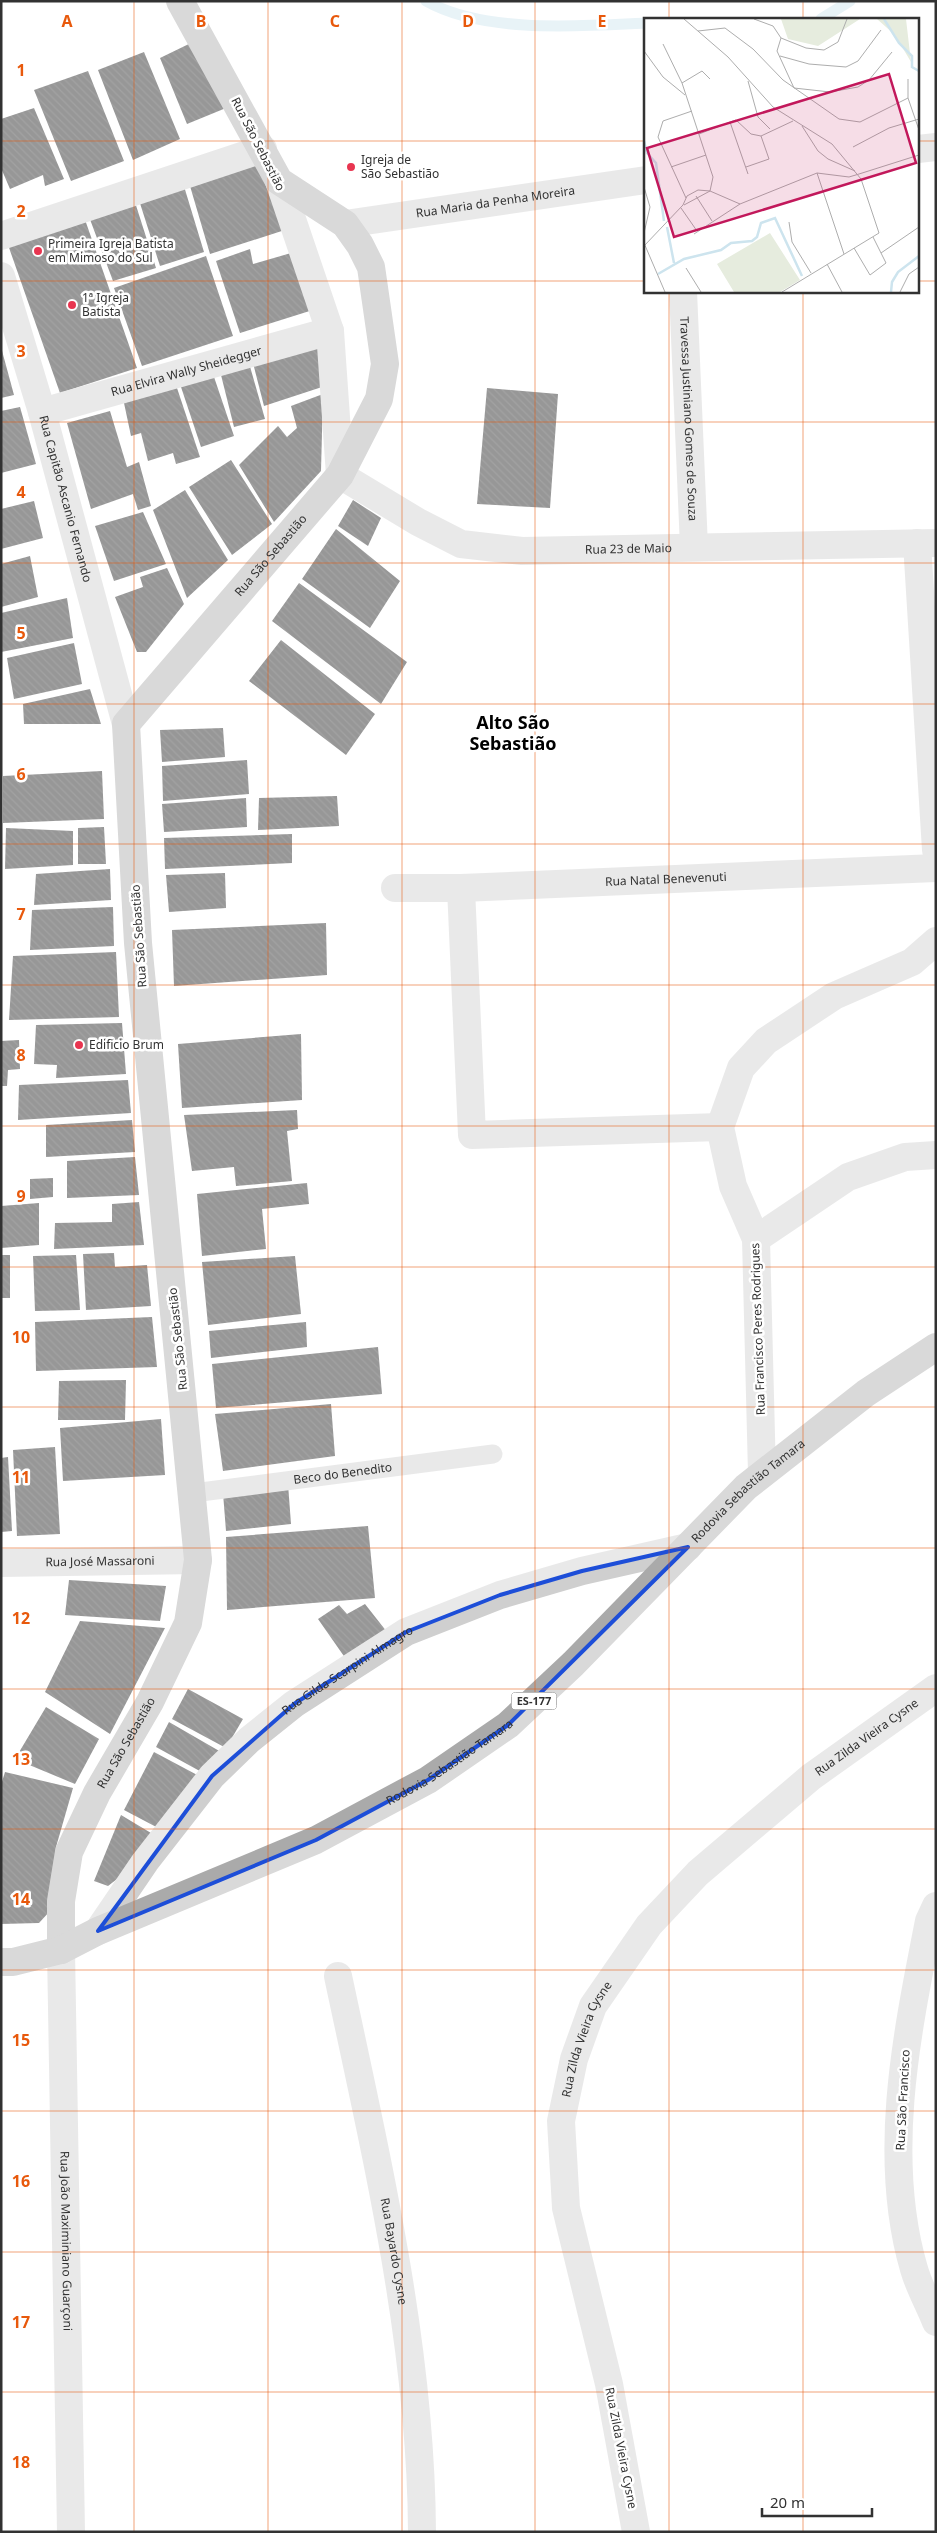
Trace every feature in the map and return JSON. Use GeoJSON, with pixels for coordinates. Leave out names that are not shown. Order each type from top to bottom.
{"type":"FeatureCollection","features":[{"type":"Feature","properties":{"kind":"main road","name":"Rua São Sebastião"},"geometry":{"type":"LineString","coordinates":[[180,1],[279,181]]}},
{"type":"Feature","properties":{"kind":"main road"},"geometry":{"type":"LineString","coordinates":[[279,181],[345,224],[360,245],[371,267],[385,364],[379,399],[340,475]]}},
{"type":"Feature","properties":{"kind":"main road","name":"Rua São Sebastião"},"geometry":{"type":"LineString","coordinates":[[61,1950],[61,1901],[69,1852],[97,1792],[150,1702],[188,1623],[198,1560],[193,1493],[138,943],[126,724],[340,475]]}},
{"type":"Feature","properties":{"kind":"main road","name":"Rodovia Sebastião Tamara"},"geometry":{"type":"LineString","coordinates":[[61,1950],[98,1931],[316,1840],[428,1780],[508,1725],[580,1657],[746,1487],[866,1393],[936,1347]]}},
{"type":"Feature","properties":{"kind":"main road","name":"ES-177"},"geometry":{"type":"LineString","coordinates":[[1,1962],[12,1962],[61,1950]]}},
{"type":"Feature","properties":{"kind":"street"},"geometry":{"type":"LineString","coordinates":[[920,149],[936,147]]}},
{"type":"Feature","properties":{"kind":"street"},"geometry":{"type":"LineString","coordinates":[[1,236],[263,149]]}},
{"type":"Feature","properties":{"kind":"street","name":"Rua Maria da Penha Moreira"},"geometry":{"type":"LineString","coordinates":[[345,224],[644,180]]}},
{"type":"Feature","properties":{"kind":"street","name":"Rua São Sebastião"},"geometry":{"type":"LineString","coordinates":[[279,181],[330,331],[340,475]]}},
{"type":"Feature","properties":{"kind":"street","name":"Rua Capitão Ascanio Fernando"},"geometry":{"type":"LineString","coordinates":[[1,276],[42,412],[126,724]]}},
{"type":"Feature","properties":{"kind":"street","name":"Travessa Justiniano Gomes de Souza"},"geometry":{"type":"LineString","coordinates":[[683,292],[694,546]]}},
{"type":"Feature","properties":{"kind":"street","name":"Rua Elvira Wally Sheidegger"},"geometry":{"type":"LineString","coordinates":[[42,412],[330,331]]}},
{"type":"Feature","properties":{"kind":"street","name":"Rua 23 de Maio"},"geometry":{"type":"LineString","coordinates":[[340,475],[418,522],[461,544],[522,551],[694,546],[926,543]]}},
{"type":"Feature","properties":{"kind":"street"},"geometry":{"type":"LineString","coordinates":[[926,543],[936,850]]}},
{"type":"Feature","properties":{"kind":"street","name":"Rua Natal Benevenuti"},"geometry":{"type":"LineString","coordinates":[[395,888],[461,888],[936,868]]}},
{"type":"Feature","properties":{"kind":"street"},"geometry":{"type":"LineString","coordinates":[[461,888],[472,1135],[720,1127],[741,1068],[766,1041],[834,996],[912,962],[936,941]]}},
{"type":"Feature","properties":{"kind":"street","name":"Rua Francisco Peres Rodrigues"},"geometry":{"type":"LineString","coordinates":[[720,1127],[733,1186],[756,1239],[762,1474]]}},
{"type":"Feature","properties":{"kind":"street"},"geometry":{"type":"LineString","coordinates":[[756,1239],[848,1177],[905,1157],[936,1155]]}},
{"type":"Feature","properties":{"kind":"street","name":"Rua Gilda Scarpini Almagro"},"geometry":{"type":"LineString","coordinates":[[98,1931],[144,1862],[212,1776],[249,1740],[294,1704],[406,1632],[510,1593],[582,1571],[688,1547]]}},
{"type":"Feature","properties":{"kind":"street","name":"Rua José Massaroni"},"geometry":{"type":"LineString","coordinates":[[1,1563],[198,1560]]}},
{"type":"Feature","properties":{"kind":"street","name":"Rua Zilda Vieira Cysne"},"geometry":{"type":"LineString","coordinates":[[636,2532],[608,2384],[566,2208],[560,2121],[574,2059],[593,2006],[648,1925],[698,1873],[811,1777],[936,1688]]}},
{"type":"Feature","properties":{"kind":"street","name":"Rua São Francisco"},"geometry":{"type":"LineString","coordinates":[[936,1906],[929,1921],[907,2032],[899,2141],[902,2206],[914,2269],[936,2322]]}},
{"type":"Feature","properties":{"kind":"street","name":"Rua João Maximiniano Guarçoni"},"geometry":{"type":"LineString","coordinates":[[61,1950],[71,2532]]}},
{"type":"Feature","properties":{"kind":"street","name":"Rua Bayardo Cysne"},"geometry":{"type":"LineString","coordinates":[[338,1976],[385,2199],[414,2379],[422,2473],[422,2532]]}},
{"type":"Feature","properties":{"kind":"lane","name":"Beco do Benedito"},"geometry":{"type":"LineString","coordinates":[[193,1493],[493,1454]]}},
{"type":"Feature","properties":{"kind":"highlighted area"},"geometry":{"type":"Polygon","coordinates":[[[688,1547],[508,1725],[428,1780],[316,1840],[98,1931],[212,1776],[294,1704],[406,1632],[500,1595],[582,1571],[688,1547]]]}},
{"type":"Feature","properties":{"kind":"building"},"geometry":{"type":"Polygon","coordinates":[[[195,41],[226,108],[187,124],[160,58],[195,41]]]}},
{"type":"Feature","properties":{"kind":"building"},"geometry":{"type":"Polygon","coordinates":[[[144,52],[180,139],[133,160],[98,70],[144,52]]]}},
{"type":"Feature","properties":{"kind":"building"},"geometry":{"type":"Polygon","coordinates":[[[88,71],[124,161],[71,181],[34,90],[88,71]]]}},
{"type":"Feature","properties":{"kind":"building"},"geometry":{"type":"Polygon","coordinates":[[[34,108],[64,179],[45,186],[43,175],[10,189],[1,168],[1,119],[34,108]]]}},
{"type":"Feature","properties":{"kind":"building"},"geometry":{"type":"Polygon","coordinates":[[[267,160],[291,228],[210,254],[190,186],[267,160]]]}},
{"type":"Feature","properties":{"kind":"building"},"geometry":{"type":"Polygon","coordinates":[[[183,183],[204,252],[160,266],[138,197],[183,183]]]}},
{"type":"Feature","properties":{"kind":"building"},"geometry":{"type":"Polygon","coordinates":[[[133,196],[156,268],[113,281],[88,214],[133,196]]]}},
{"type":"Feature","properties":{"kind":"building","name":"1ª Igreja Batista"},"geometry":{"type":"Polygon","coordinates":[[[83,214],[137,368],[60,393],[7,242],[83,214]]]}},
{"type":"Feature","properties":{"kind":"building"},"geometry":{"type":"Polygon","coordinates":[[[250,249],[253,264],[298,251],[316,309],[240,333],[216,261],[250,249]]]}},
{"type":"Feature","properties":{"kind":"building"},"geometry":{"type":"Polygon","coordinates":[[[206,256],[233,336],[142,366],[114,288],[206,256]]]}},
{"type":"Feature","properties":{"kind":"building"},"geometry":{"type":"Polygon","coordinates":[[[312,343],[325,350],[322,387],[264,406],[253,363],[312,343]]]}},
{"type":"Feature","properties":{"kind":"building"},"geometry":{"type":"Polygon","coordinates":[[[1,347],[14,395],[1,398],[1,347]]]}},
{"type":"Feature","properties":{"kind":"building"},"geometry":{"type":"Polygon","coordinates":[[[249,363],[265,419],[234,427],[220,371],[249,363]]]}},
{"type":"Feature","properties":{"kind":"building"},"geometry":{"type":"Polygon","coordinates":[[[213,374],[234,436],[201,447],[180,384],[213,374]]]}},
{"type":"Feature","properties":{"kind":"building"},"geometry":{"type":"Polygon","coordinates":[[[176,385],[200,457],[176,464],[173,453],[148,461],[141,433],[131,436],[124,403],[176,385]]]}},
{"type":"Feature","properties":{"kind":"building"},"geometry":{"type":"Polygon","coordinates":[[[487,388],[558,394],[550,508],[477,504],[487,388]]]}},
{"type":"Feature","properties":{"kind":"building"},"geometry":{"type":"Polygon","coordinates":[[[323,394],[321,471],[274,522],[239,465],[278,426],[287,437],[297,428],[291,406],[323,394]]]}},
{"type":"Feature","properties":{"kind":"building"},"geometry":{"type":"Polygon","coordinates":[[[20,407],[36,464],[1,473],[1,411],[20,407]]]}},
{"type":"Feature","properties":{"kind":"building"},"geometry":{"type":"Polygon","coordinates":[[[110,411],[127,467],[139,462],[151,506],[138,510],[133,494],[91,509],[67,423],[110,411]]]}},
{"type":"Feature","properties":{"kind":"building"},"geometry":{"type":"Polygon","coordinates":[[[231,460],[272,524],[232,555],[189,487],[231,460]]]}},
{"type":"Feature","properties":{"kind":"building"},"geometry":{"type":"Polygon","coordinates":[[[185,490],[228,560],[187,598],[153,510],[185,490]]]}},
{"type":"Feature","properties":{"kind":"building"},"geometry":{"type":"Polygon","coordinates":[[[353,500],[381,518],[368,546],[338,526],[353,500]]]}},
{"type":"Feature","properties":{"kind":"building"},"geometry":{"type":"Polygon","coordinates":[[[34,501],[43,538],[1,549],[1,509],[34,501]]]}},
{"type":"Feature","properties":{"kind":"building"},"geometry":{"type":"Polygon","coordinates":[[[143,512],[166,564],[114,581],[95,526],[143,512]]]}},
{"type":"Feature","properties":{"kind":"building"},"geometry":{"type":"Polygon","coordinates":[[[336,529],[400,581],[370,628],[302,579],[336,529]]]}},
{"type":"Feature","properties":{"kind":"building"},"geometry":{"type":"Polygon","coordinates":[[[30,556],[38,597],[1,607],[1,564],[30,556]]]}},
{"type":"Feature","properties":{"kind":"building"},"geometry":{"type":"Polygon","coordinates":[[[167,568],[184,604],[146,652],[137,652],[115,597],[143,587],[140,577],[167,568]]]}},
{"type":"Feature","properties":{"kind":"building"},"geometry":{"type":"Polygon","coordinates":[[[299,583],[407,662],[381,704],[272,621],[299,583]]]}},
{"type":"Feature","properties":{"kind":"building"},"geometry":{"type":"Polygon","coordinates":[[[67,598],[73,638],[1,652],[1,613],[67,598]]]}},
{"type":"Feature","properties":{"kind":"building"},"geometry":{"type":"Polygon","coordinates":[[[281,640],[375,714],[346,755],[249,681],[281,640]]]}},
{"type":"Feature","properties":{"kind":"building"},"geometry":{"type":"Polygon","coordinates":[[[74,643],[82,684],[14,699],[7,658],[74,643]]]}},
{"type":"Feature","properties":{"kind":"building"},"geometry":{"type":"Polygon","coordinates":[[[90,689],[101,724],[24,724],[23,704],[90,689]]]}},
{"type":"Feature","properties":{"kind":"building"},"geometry":{"type":"Polygon","coordinates":[[[223,728],[225,757],[162,762],[160,730],[223,728]]]}},
{"type":"Feature","properties":{"kind":"building"},"geometry":{"type":"Polygon","coordinates":[[[247,760],[249,794],[163,801],[162,766],[247,760]]]}},
{"type":"Feature","properties":{"kind":"building"},"geometry":{"type":"Polygon","coordinates":[[[102,771],[104,819],[3,823],[3,776],[102,771]]]}},
{"type":"Feature","properties":{"kind":"building"},"geometry":{"type":"Polygon","coordinates":[[[337,796],[339,826],[258,830],[259,798],[337,796]]]}},
{"type":"Feature","properties":{"kind":"building"},"geometry":{"type":"Polygon","coordinates":[[[246,798],[247,827],[164,832],[162,804],[246,798]]]}},
{"type":"Feature","properties":{"kind":"building"},"geometry":{"type":"Polygon","coordinates":[[[104,827],[106,864],[78,864],[78,828],[104,827]]]}},
{"type":"Feature","properties":{"kind":"building"},"geometry":{"type":"Polygon","coordinates":[[[6,828],[73,831],[73,865],[5,869],[6,828]]]}},
{"type":"Feature","properties":{"kind":"building"},"geometry":{"type":"Polygon","coordinates":[[[292,834],[292,863],[165,869],[164,838],[292,834]]]}},
{"type":"Feature","properties":{"kind":"building"},"geometry":{"type":"Polygon","coordinates":[[[110,869],[111,900],[34,905],[36,874],[110,869]]]}},
{"type":"Feature","properties":{"kind":"building"},"geometry":{"type":"Polygon","coordinates":[[[225,873],[226,908],[169,912],[166,875],[225,873]]]}},
{"type":"Feature","properties":{"kind":"building"},"geometry":{"type":"Polygon","coordinates":[[[113,907],[114,946],[30,950],[32,910],[113,907]]]}},
{"type":"Feature","properties":{"kind":"building"},"geometry":{"type":"Polygon","coordinates":[[[326,923],[327,975],[174,986],[172,930],[326,923]]]}},
{"type":"Feature","properties":{"kind":"building"},"geometry":{"type":"Polygon","coordinates":[[[116,952],[119,1017],[9,1020],[13,956],[116,952]]]}},
{"type":"Feature","properties":{"kind":"building","name":"Edificio Brum"},"geometry":{"type":"Polygon","coordinates":[[[122,1023],[126,1074],[56,1078],[57,1065],[34,1064],[36,1025],[122,1023]]]}},
{"type":"Feature","properties":{"kind":"building"},"geometry":{"type":"Polygon","coordinates":[[[301,1034],[302,1100],[182,1108],[178,1044],[301,1034]]]}},
{"type":"Feature","properties":{"kind":"building"},"geometry":{"type":"Polygon","coordinates":[[[19,1040],[20,1069],[8,1070],[7,1086],[1,1086],[1,1041],[19,1040]]]}},
{"type":"Feature","properties":{"kind":"building"},"geometry":{"type":"Polygon","coordinates":[[[128,1080],[131,1113],[18,1120],[19,1085],[128,1080]]]}},
{"type":"Feature","properties":{"kind":"building"},"geometry":{"type":"Polygon","coordinates":[[[297,1110],[298,1129],[287,1131],[292,1181],[236,1186],[234,1167],[192,1171],[184,1115],[297,1110]]]}},
{"type":"Feature","properties":{"kind":"building"},"geometry":{"type":"Polygon","coordinates":[[[132,1120],[135,1152],[46,1157],[46,1125],[132,1120]]]}},
{"type":"Feature","properties":{"kind":"building"},"geometry":{"type":"Polygon","coordinates":[[[135,1157],[139,1195],[67,1198],[67,1161],[135,1157]]]}},
{"type":"Feature","properties":{"kind":"building"},"geometry":{"type":"Polygon","coordinates":[[[53,1178],[53,1197],[30,1199],[30,1179],[53,1178]]]}},
{"type":"Feature","properties":{"kind":"building"},"geometry":{"type":"Polygon","coordinates":[[[307,1183],[309,1204],[262,1209],[266,1249],[202,1256],[197,1194],[307,1183]]]}},
{"type":"Feature","properties":{"kind":"building"},"geometry":{"type":"Polygon","coordinates":[[[139,1202],[144,1245],[54,1249],[55,1223],[112,1222],[112,1204],[139,1202]]]}},
{"type":"Feature","properties":{"kind":"building"},"geometry":{"type":"Polygon","coordinates":[[[39,1203],[39,1245],[1,1248],[1,1206],[39,1203]]]}},
{"type":"Feature","properties":{"kind":"building"},"geometry":{"type":"Polygon","coordinates":[[[114,1253],[115,1267],[147,1265],[151,1306],[86,1310],[83,1254],[114,1253]]]}},
{"type":"Feature","properties":{"kind":"building"},"geometry":{"type":"Polygon","coordinates":[[[1,1255],[10,1255],[10,1298],[1,1298],[1,1255]]]}},
{"type":"Feature","properties":{"kind":"building"},"geometry":{"type":"Polygon","coordinates":[[[76,1255],[80,1310],[35,1311],[33,1256],[76,1255]]]}},
{"type":"Feature","properties":{"kind":"building"},"geometry":{"type":"Polygon","coordinates":[[[295,1256],[301,1314],[208,1325],[202,1262],[295,1256]]]}},
{"type":"Feature","properties":{"kind":"building"},"geometry":{"type":"Polygon","coordinates":[[[152,1317],[157,1367],[36,1371],[35,1322],[152,1317]]]}},
{"type":"Feature","properties":{"kind":"building"},"geometry":{"type":"Polygon","coordinates":[[[306,1322],[307,1347],[211,1358],[209,1331],[306,1322]]]}},
{"type":"Feature","properties":{"kind":"building"},"geometry":{"type":"Polygon","coordinates":[[[378,1347],[382,1394],[216,1408],[212,1364],[378,1347]]]}},
{"type":"Feature","properties":{"kind":"building"},"geometry":{"type":"Polygon","coordinates":[[[126,1380],[125,1420],[58,1420],[59,1381],[126,1380]]]}},
{"type":"Feature","properties":{"kind":"building"},"geometry":{"type":"Polygon","coordinates":[[[331,1404],[335,1456],[223,1471],[215,1414],[331,1404]]]}},
{"type":"Feature","properties":{"kind":"building"},"geometry":{"type":"Polygon","coordinates":[[[161,1419],[165,1475],[63,1481],[60,1428],[161,1419]]]}},
{"type":"Feature","properties":{"kind":"building"},"geometry":{"type":"Polygon","coordinates":[[[55,1447],[60,1534],[17,1536],[13,1450],[55,1447]]]}},
{"type":"Feature","properties":{"kind":"building"},"geometry":{"type":"Polygon","coordinates":[[[8,1457],[12,1531],[1,1532],[1,1458],[8,1457]]]}},
{"type":"Feature","properties":{"kind":"building"},"geometry":{"type":"Polygon","coordinates":[[[288,1484],[291,1524],[226,1531],[223,1493],[288,1484]]]}},
{"type":"Feature","properties":{"kind":"building"},"geometry":{"type":"Polygon","coordinates":[[[368,1526],[375,1598],[227,1610],[226,1537],[368,1526]]]}},
{"type":"Feature","properties":{"kind":"building"},"geometry":{"type":"Polygon","coordinates":[[[69,1580],[166,1586],[160,1621],[65,1615],[69,1580]]]}},
{"type":"Feature","properties":{"kind":"building"},"geometry":{"type":"Polygon","coordinates":[[[365,1604],[387,1632],[348,1662],[318,1619],[339,1605],[347,1614],[365,1604]]]}},
{"type":"Feature","properties":{"kind":"building"},"geometry":{"type":"Polygon","coordinates":[[[80,1621],[165,1628],[110,1734],[45,1692],[80,1621]]]}},
{"type":"Feature","properties":{"kind":"building"},"geometry":{"type":"Polygon","coordinates":[[[188,1689],[243,1719],[226,1748],[172,1719],[188,1689]]]}},
{"type":"Feature","properties":{"kind":"building"},"geometry":{"type":"Polygon","coordinates":[[[46,1707],[99,1739],[75,1784],[15,1759],[46,1707]]]}},
{"type":"Feature","properties":{"kind":"building"},"geometry":{"type":"Polygon","coordinates":[[[169,1722],[221,1752],[207,1775],[156,1747],[169,1722]]]}},
{"type":"Feature","properties":{"kind":"building"},"geometry":{"type":"Polygon","coordinates":[[[154,1752],[201,1777],[162,1830],[124,1810],[154,1752]]]}},
{"type":"Feature","properties":{"kind":"building"},"geometry":{"type":"Polygon","coordinates":[[[5,1772],[73,1788],[56,1847],[50,1911],[39,1923],[1,1924],[1,1785],[5,1772]]]}},
{"type":"Feature","properties":{"kind":"building"},"geometry":{"type":"Polygon","coordinates":[[[121,1815],[156,1836],[130,1869],[108,1886],[94,1881],[121,1815]]]}},
{"type":"Feature","properties":{"kind":"waterway"},"geometry":{"type":"LineString","coordinates":[[426,1],[449,12],[476,19],[504,23],[534,26],[644,23]]}},
{"type":"Feature","properties":{"kind":"waterway"},"geometry":{"type":"LineString","coordinates":[[823,18],[850,1]]}},
{"type":"Feature","properties":{"kind":"place","name":"Igreja de São Sebastião"},"geometry":{"type":"Point","coordinates":[351,167]}},
{"type":"Feature","properties":{"kind":"place","name":"Primeira Igreja Batista em Mimoso do Sul"},"geometry":{"type":"Point","coordinates":[38,251]}},
{"type":"Feature","properties":{"kind":"place","name":"1ª Igreja Batista"},"geometry":{"type":"Point","coordinates":[72,305]}},
{"type":"Feature","properties":{"kind":"place","name":"Edificio Brum"},"geometry":{"type":"Point","coordinates":[79,1045]}},
{"type":"Feature","properties":{"kind":"district","name":"Alto São Sebastião"},"geometry":{"type":"Point","coordinates":[513,733]}}]}
